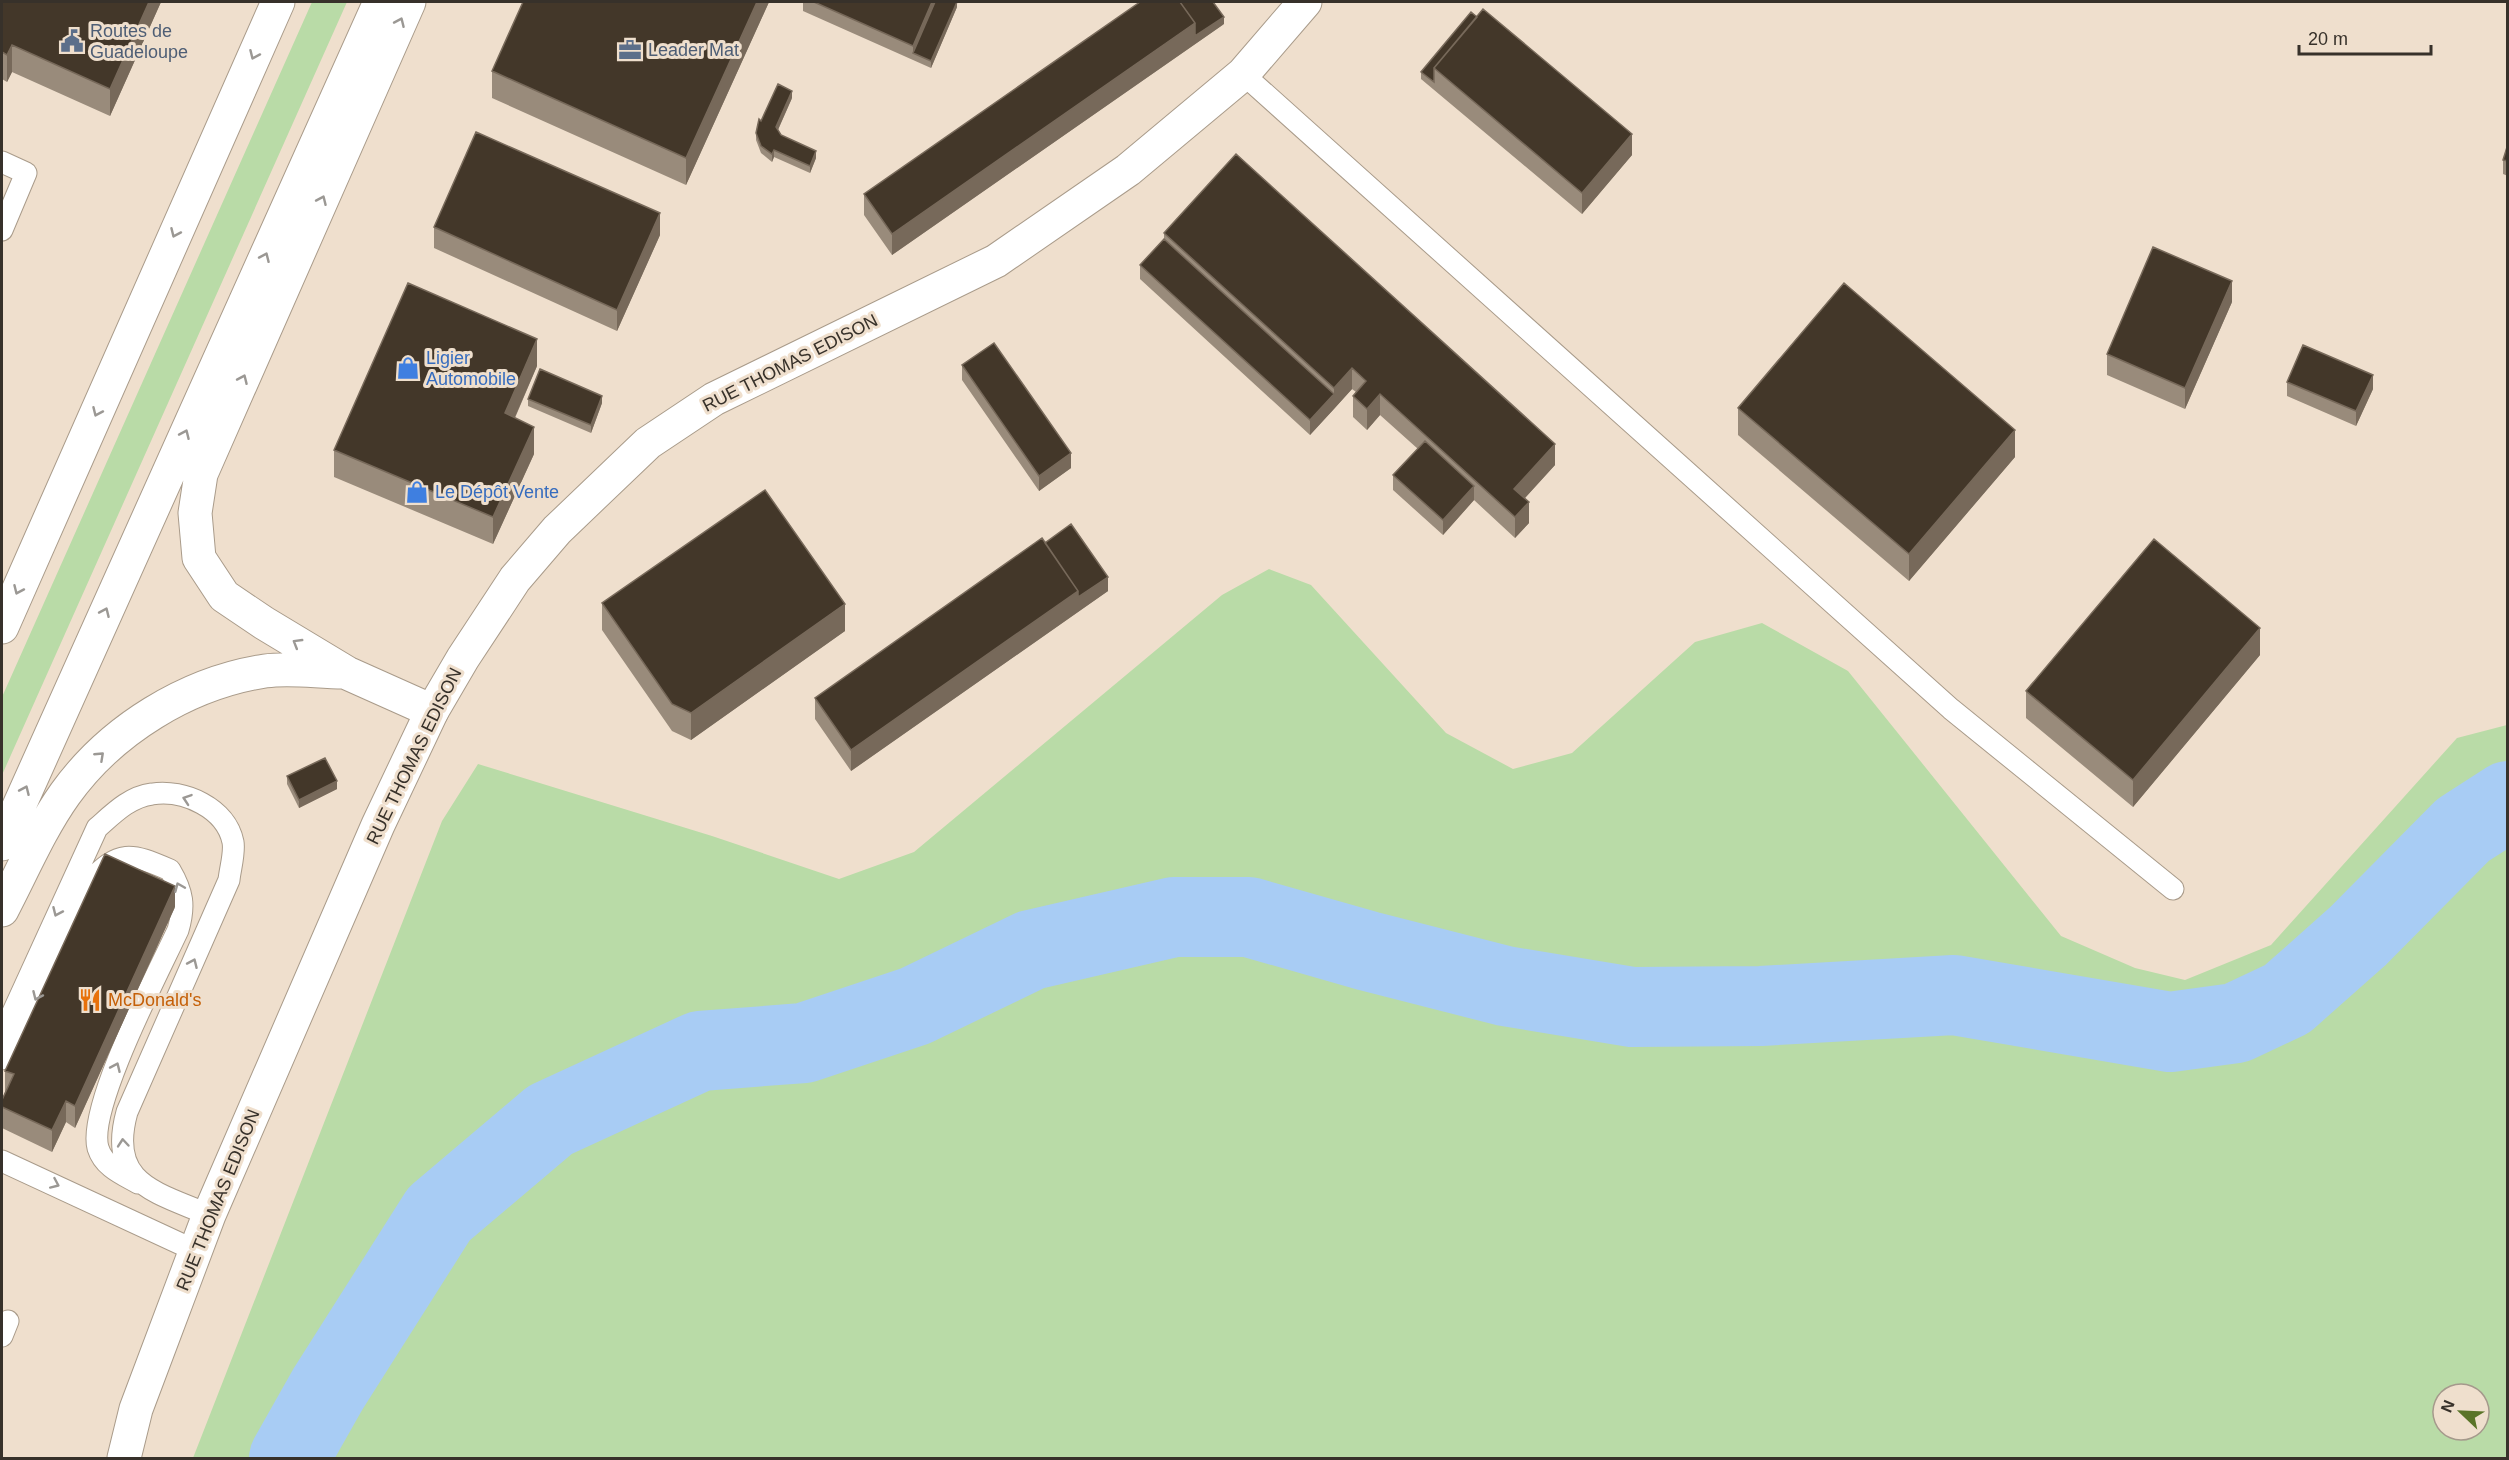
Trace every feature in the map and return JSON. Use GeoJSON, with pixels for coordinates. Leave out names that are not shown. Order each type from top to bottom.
{"type":"FeatureCollection","features":[{"type":"Feature","properties":{"kind":"main road"},"geometry":{"type":"LineString","coordinates":[[2,627],[278,2]]}},
{"type":"Feature","properties":{"kind":"main road"},"geometry":{"type":"LineString","coordinates":[[2,844],[380,2]]}},
{"type":"Feature","properties":{"kind":"main road"},"geometry":{"type":"LineString","coordinates":[[409,2],[201,474],[195,513],[200,558],[224,596],[347,673],[432,711]]}},
{"type":"Feature","properties":{"kind":"main road","name":"RUE THOMAS EDISON"},"geometry":{"type":"LineString","coordinates":[[124,1458],[136,1408],[209,1215],[378,825],[432,711],[463,658],[515,579],[557,530],[648,443],[714,399],[996,261],[1128,170],[1243,74],[1305,2]]}},
{"type":"Feature","properties":{"kind":"main road"},"geometry":{"type":"LineString","coordinates":[[2,910],[64,795],[99,755],[142,719],[197,690],[267,670],[347,673]]}},
{"type":"Feature","properties":{"kind":"lane"},"geometry":{"type":"LineString","coordinates":[[1243,74],[1951,709],[2173,889]]}},
{"type":"Feature","properties":{"kind":"lane"},"geometry":{"type":"LineString","coordinates":[[2,162],[26,173],[2,230]]}},
{"type":"Feature","properties":{"kind":"lane"},"geometry":{"type":"LineString","coordinates":[[2,1036],[97,828],[123,805],[151,794],[186,796],[220,815],[233,843],[229,880],[127,1112],[122,1134],[124,1158],[141,1185]]}},
{"type":"Feature","properties":{"kind":"lane"},"geometry":{"type":"LineString","coordinates":[[2,1059],[14,1049],[88,884],[104,866],[118,859],[144,858],[170,870],[183,897],[183,912],[178,930],[105,1091],[97,1125],[98,1148],[106,1164],[141,1185],[209,1215]]}},
{"type":"Feature","properties":{"kind":"lane"},"geometry":{"type":"LineString","coordinates":[[2,1161],[196,1251]]}},
{"type":"Feature","properties":{"kind":"green space"},"geometry":{"type":"Polygon","coordinates":[[[312,2],[347,2],[2,775],[2,697],[312,2]]]}},
{"type":"Feature","properties":{"kind":"green space"},"geometry":{"type":"Polygon","coordinates":[[[1269,569],[1311,585],[1446,733],[1513,769],[1572,753],[1695,642],[1762,623],[1848,671],[2061,936],[2135,968],[2185,980],[2271,945],[2457,738],[2507,725],[2507,1458],[193,1458],[442,821],[478,764],[712,836],[839,879],[914,852],[1222,595],[1269,569]]]}},
{"type":"Feature","properties":{"kind":"building","name":"Routes de Guadeloupe"},"geometry":{"type":"Polygon","coordinates":[[[2,2],[149,2],[110,89],[12,45],[7,55],[2,52],[2,2]]]}},
{"type":"Feature","properties":{"kind":"building","name":"Leader Mat"},"geometry":{"type":"Polygon","coordinates":[[[523,2],[757,2],[686,158],[492,71],[523,2]]]}},
{"type":"Feature","properties":{"kind":"building"},"geometry":{"type":"Polygon","coordinates":[[[814,2],[932,2],[913,46],[814,2]]]}},
{"type":"Feature","properties":{"kind":"building"},"geometry":{"type":"Polygon","coordinates":[[[935,2],[957,2],[931,61],[913,53],[935,2]]]}},
{"type":"Feature","properties":{"kind":"building"},"geometry":{"type":"Polygon","coordinates":[[[1140,2],[1180,2],[1195,23],[892,234],[864,194],[1140,2]]]}},
{"type":"Feature","properties":{"kind":"building"},"geometry":{"type":"Polygon","coordinates":[[[1180,2],[1213,2],[1224,17],[1195,36],[1195,23],[1180,2]]]}},
{"type":"Feature","properties":{"kind":"building"},"geometry":{"type":"Polygon","coordinates":[[[1483,9],[1632,134],[1582,193],[1434,68],[1483,9]]]}},
{"type":"Feature","properties":{"kind":"building"},"geometry":{"type":"Polygon","coordinates":[[[1471,12],[1477,17],[1434,68],[1434,82],[1421,72],[1471,12]]]}},
{"type":"Feature","properties":{"kind":"building"},"geometry":{"type":"Polygon","coordinates":[[[778,84],[792,91],[776,127],[781,135],[816,151],[810,166],[774,150],[772,154],[761,146],[756,133],[759,119],[761,121],[778,84]]]}},
{"type":"Feature","properties":{"kind":"building"},"geometry":{"type":"Polygon","coordinates":[[[476,132],[660,213],[617,310],[434,227],[476,132]]]}},
{"type":"Feature","properties":{"kind":"building"},"geometry":{"type":"Polygon","coordinates":[[[2508,144],[2508,161],[2503,160],[2508,144]]]}},
{"type":"Feature","properties":{"kind":"building"},"geometry":{"type":"Polygon","coordinates":[[[1236,154],[1555,444],[1514,489],[1529,502],[1515,517],[1380,394],[1367,409],[1353,396],[1366,381],[1352,368],[1334,388],[1164,233],[1236,154]]]}},
{"type":"Feature","properties":{"kind":"building"},"geometry":{"type":"Polygon","coordinates":[[[1164,239],[1334,394],[1310,420],[1140,265],[1164,239]]]}},
{"type":"Feature","properties":{"kind":"building"},"geometry":{"type":"Polygon","coordinates":[[[2153,247],[2232,281],[2185,388],[2107,354],[2153,247]]]}},
{"type":"Feature","properties":{"kind":"building"},"geometry":{"type":"Polygon","coordinates":[[[408,283],[537,339],[505,413],[534,427],[493,517],[334,450],[408,283]]]}},
{"type":"Feature","properties":{"kind":"building"},"geometry":{"type":"Polygon","coordinates":[[[1844,283],[2015,430],[1909,554],[1738,408],[1844,283]]]}},
{"type":"Feature","properties":{"kind":"building"},"geometry":{"type":"Polygon","coordinates":[[[994,343],[1071,453],[1039,476],[962,365],[994,343]]]}},
{"type":"Feature","properties":{"kind":"building"},"geometry":{"type":"Polygon","coordinates":[[[2303,345],[2373,375],[2356,411],[2287,382],[2303,345]]]}},
{"type":"Feature","properties":{"kind":"building"},"geometry":{"type":"Polygon","coordinates":[[[540,369],[602,396],[591,425],[528,399],[540,369]]]}},
{"type":"Feature","properties":{"kind":"building"},"geometry":{"type":"Polygon","coordinates":[[[1425,441],[1474,486],[1443,520],[1393,475],[1425,441]]]}},
{"type":"Feature","properties":{"kind":"building"},"geometry":{"type":"Polygon","coordinates":[[[765,490],[845,604],[691,713],[672,704],[602,603],[765,490]]]}},
{"type":"Feature","properties":{"kind":"building"},"geometry":{"type":"Polygon","coordinates":[[[1071,524],[1108,577],[1078,597],[1078,591],[1045,543],[1071,524]]]}},
{"type":"Feature","properties":{"kind":"building"},"geometry":{"type":"Polygon","coordinates":[[[1042,538],[1078,591],[851,750],[815,698],[1042,538]]]}},
{"type":"Feature","properties":{"kind":"building"},"geometry":{"type":"Polygon","coordinates":[[[2154,539],[2260,628],[2133,780],[2026,691],[2154,539]]]}},
{"type":"Feature","properties":{"kind":"building"},"geometry":{"type":"Polygon","coordinates":[[[325,758],[337,781],[299,800],[287,776],[325,758]]]}},
{"type":"Feature","properties":{"kind":"building","name":"McDonald's"},"geometry":{"type":"Polygon","coordinates":[[[105,854],[175,886],[75,1106],[66,1101],[52,1130],[2,1107],[2,1100],[14,1074],[5,1071],[105,854]]]}},
{"type":"Feature","properties":{"kind":"waterway"},"geometry":{"type":"LineString","coordinates":[[289,1458],[328,1389],[439,1214],[550,1120],[700,1051],[804,1043],[915,1006],[1031,950],[1174,917],[1249,917],[1368,951],[1505,986],[1632,1007],[1761,1006],[1954,995],[2170,1032],[2236,1023],[2287,999],[2358,936],[2463,830],[2508,801]]}},
{"type":"Feature","properties":{"kind":"place","name":"Routes de Guadeloupe"},"geometry":{"type":"Point","coordinates":[72,41]}},
{"type":"Feature","properties":{"kind":"place","name":"Leader Mat"},"geometry":{"type":"Point","coordinates":[630,50]}},
{"type":"Feature","properties":{"kind":"place","name":"Ligier Automobile"},"geometry":{"type":"Point","coordinates":[408,368]}},
{"type":"Feature","properties":{"kind":"place","name":"Le Dépôt Vente"},"geometry":{"type":"Point","coordinates":[417,492]}},
{"type":"Feature","properties":{"kind":"place","name":"McDonald's"},"geometry":{"type":"Point","coordinates":[90,1000]}}]}
